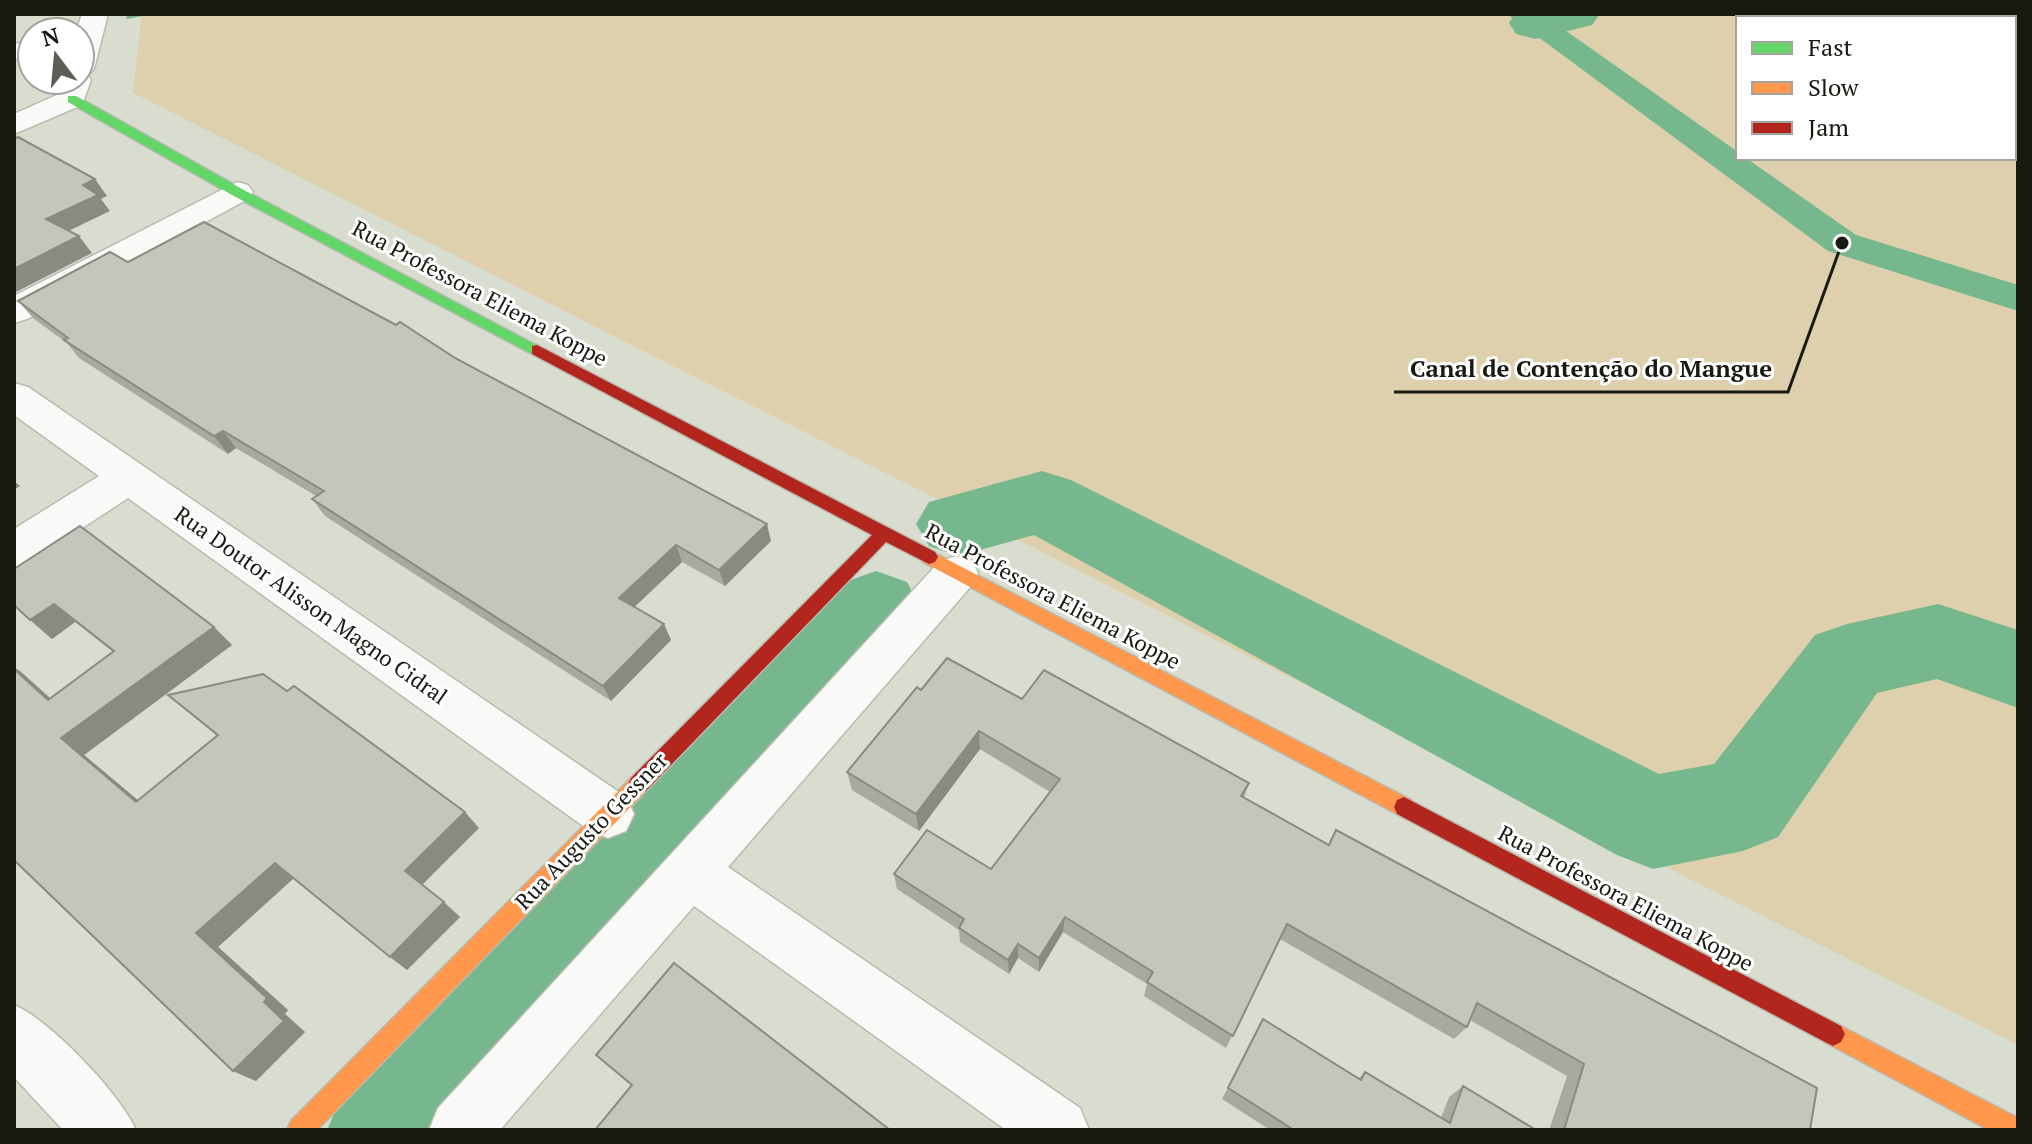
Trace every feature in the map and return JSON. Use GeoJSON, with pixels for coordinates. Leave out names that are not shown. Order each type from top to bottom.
{"type":"FeatureCollection","features":[{"type":"Feature","properties":{"kind":"street"},"geometry":{"type":"LineString","coordinates":[[14,125],[62,96]]}},
{"type":"Feature","properties":{"kind":"street","name":"Rua Professora Eliema Koppe"},"geometry":{"type":"LineString","coordinates":[[85,96],[237,192],[2015,1130]]}},
{"type":"Feature","properties":{"kind":"street"},"geometry":{"type":"LineString","coordinates":[[14,311],[237,192]]}},
{"type":"Feature","properties":{"kind":"street","name":"Rua Doutor Alisson Magno Cidral"},"geometry":{"type":"LineString","coordinates":[[14,396],[608,814]]}},
{"type":"Feature","properties":{"kind":"street"},"geometry":{"type":"LineString","coordinates":[[14,551],[129,477]]}},
{"type":"Feature","properties":{"kind":"street","name":"Rua Augusto Gessner"},"geometry":{"type":"LineString","coordinates":[[300,1130],[884,533]]}},
{"type":"Feature","properties":{"kind":"street"},"geometry":{"type":"LineString","coordinates":[[460,1130],[956,573]]}},
{"type":"Feature","properties":{"kind":"street"},"geometry":{"type":"LineString","coordinates":[[689,871],[1047,1127]]}},
{"type":"Feature","properties":{"kind":"street"},"geometry":{"type":"LineString","coordinates":[[14,1034],[105,1130]]}},
{"type":"Feature","properties":{"kind":"shaded area"},"geometry":{"type":"Polygon","coordinates":[[[142,14],[2018,14],[2018,1045],[133,93],[142,14]]]}},
{"type":"Feature","properties":{"kind":"building"},"geometry":{"type":"Polygon","coordinates":[[[18,137],[95,179],[83,185],[98,195],[46,219],[79,236],[14,269],[14,139],[18,137]]]}},
{"type":"Feature","properties":{"kind":"building"},"geometry":{"type":"Polygon","coordinates":[[[204,222],[396,325],[400,322],[455,358],[767,524],[719,570],[676,545],[619,598],[664,624],[603,686],[312,499],[324,491],[223,431],[214,436],[64,340],[68,338],[18,301],[110,252],[128,262],[204,222]]]}},
{"type":"Feature","properties":{"kind":"building"},"geometry":{"type":"Polygon","coordinates":[[[80,526],[214,627],[61,738],[136,802],[218,735],[168,695],[263,674],[287,691],[294,686],[465,812],[405,871],[444,902],[390,957],[275,863],[196,933],[267,998],[264,1002],[284,1021],[233,1071],[14,860],[14,669],[48,700],[114,651],[54,604],[30,620],[14,605],[14,569],[80,526]]]}},
{"type":"Feature","properties":{"kind":"building"},"geometry":{"type":"Polygon","coordinates":[[[947,658],[1022,699],[1044,670],[1249,783],[1241,796],[1329,845],[1336,830],[1817,1088],[1810,1130],[1564,1130],[1584,1064],[1477,1003],[1467,1027],[1287,924],[1233,1036],[1147,982],[1153,972],[1065,917],[1039,958],[1018,944],[1008,960],[959,928],[964,919],[894,874],[927,830],[991,869],[1060,779],[979,731],[916,814],[847,772],[917,687],[921,690],[947,658]]]}},
{"type":"Feature","properties":{"kind":"building"},"geometry":{"type":"Polygon","coordinates":[[[674,963],[890,1130],[595,1130],[632,1085],[596,1055],[674,963]]]}},
{"type":"Feature","properties":{"kind":"building"},"geometry":{"type":"Polygon","coordinates":[[[1263,1019],[1361,1080],[1365,1072],[1450,1123],[1463,1086],[1536,1130],[1294,1130],[1228,1088],[1263,1019]]]}},
{"type":"Feature","properties":{"kind":"waterway"},"geometry":{"type":"LineString","coordinates":[[130,17],[149,14]]}},
{"type":"Feature","properties":{"kind":"waterway"},"geometry":{"type":"LineString","coordinates":[[1522,14],[1842,243],[2018,298]]}},
{"type":"Feature","properties":{"kind":"waterway"},"geometry":{"type":"LineString","coordinates":[[1535,23],[1574,14]]}},
{"type":"Feature","properties":{"kind":"waterway"},"geometry":{"type":"LineString","coordinates":[[958,524],[1042,502],[1653,822],[1743,805],[1847,662],[1938,641],[2018,669]]}},
{"type":"Feature","properties":{"kind":"waterway"},"geometry":{"type":"LineString","coordinates":[[387,1130],[876,607]]}},
{"type":"Feature","properties":{"kind":"traffic: fast"},"geometry":{"type":"LineString","coordinates":[[72,99],[237,192],[537,350]]}},
{"type":"Feature","properties":{"kind":"traffic: slow"},"geometry":{"type":"LineString","coordinates":[[929,557],[1404,807]]}},
{"type":"Feature","properties":{"kind":"traffic: slow"},"geometry":{"type":"LineString","coordinates":[[300,1130],[638,785]]}},
{"type":"Feature","properties":{"kind":"traffic: slow"},"geometry":{"type":"LineString","coordinates":[[1833,1034],[2015,1130]]}},
{"type":"Feature","properties":{"kind":"traffic: jam"},"geometry":{"type":"LineString","coordinates":[[537,350],[929,557]]}},
{"type":"Feature","properties":{"kind":"traffic: jam"},"geometry":{"type":"LineString","coordinates":[[638,785],[884,533]]}},
{"type":"Feature","properties":{"kind":"traffic: jam"},"geometry":{"type":"LineString","coordinates":[[1404,807],[1833,1034]]}},
{"type":"Feature","properties":{"kind":"place","name":"Canal de Contenção do Mangue"},"geometry":{"type":"Point","coordinates":[1842,243]}}]}
